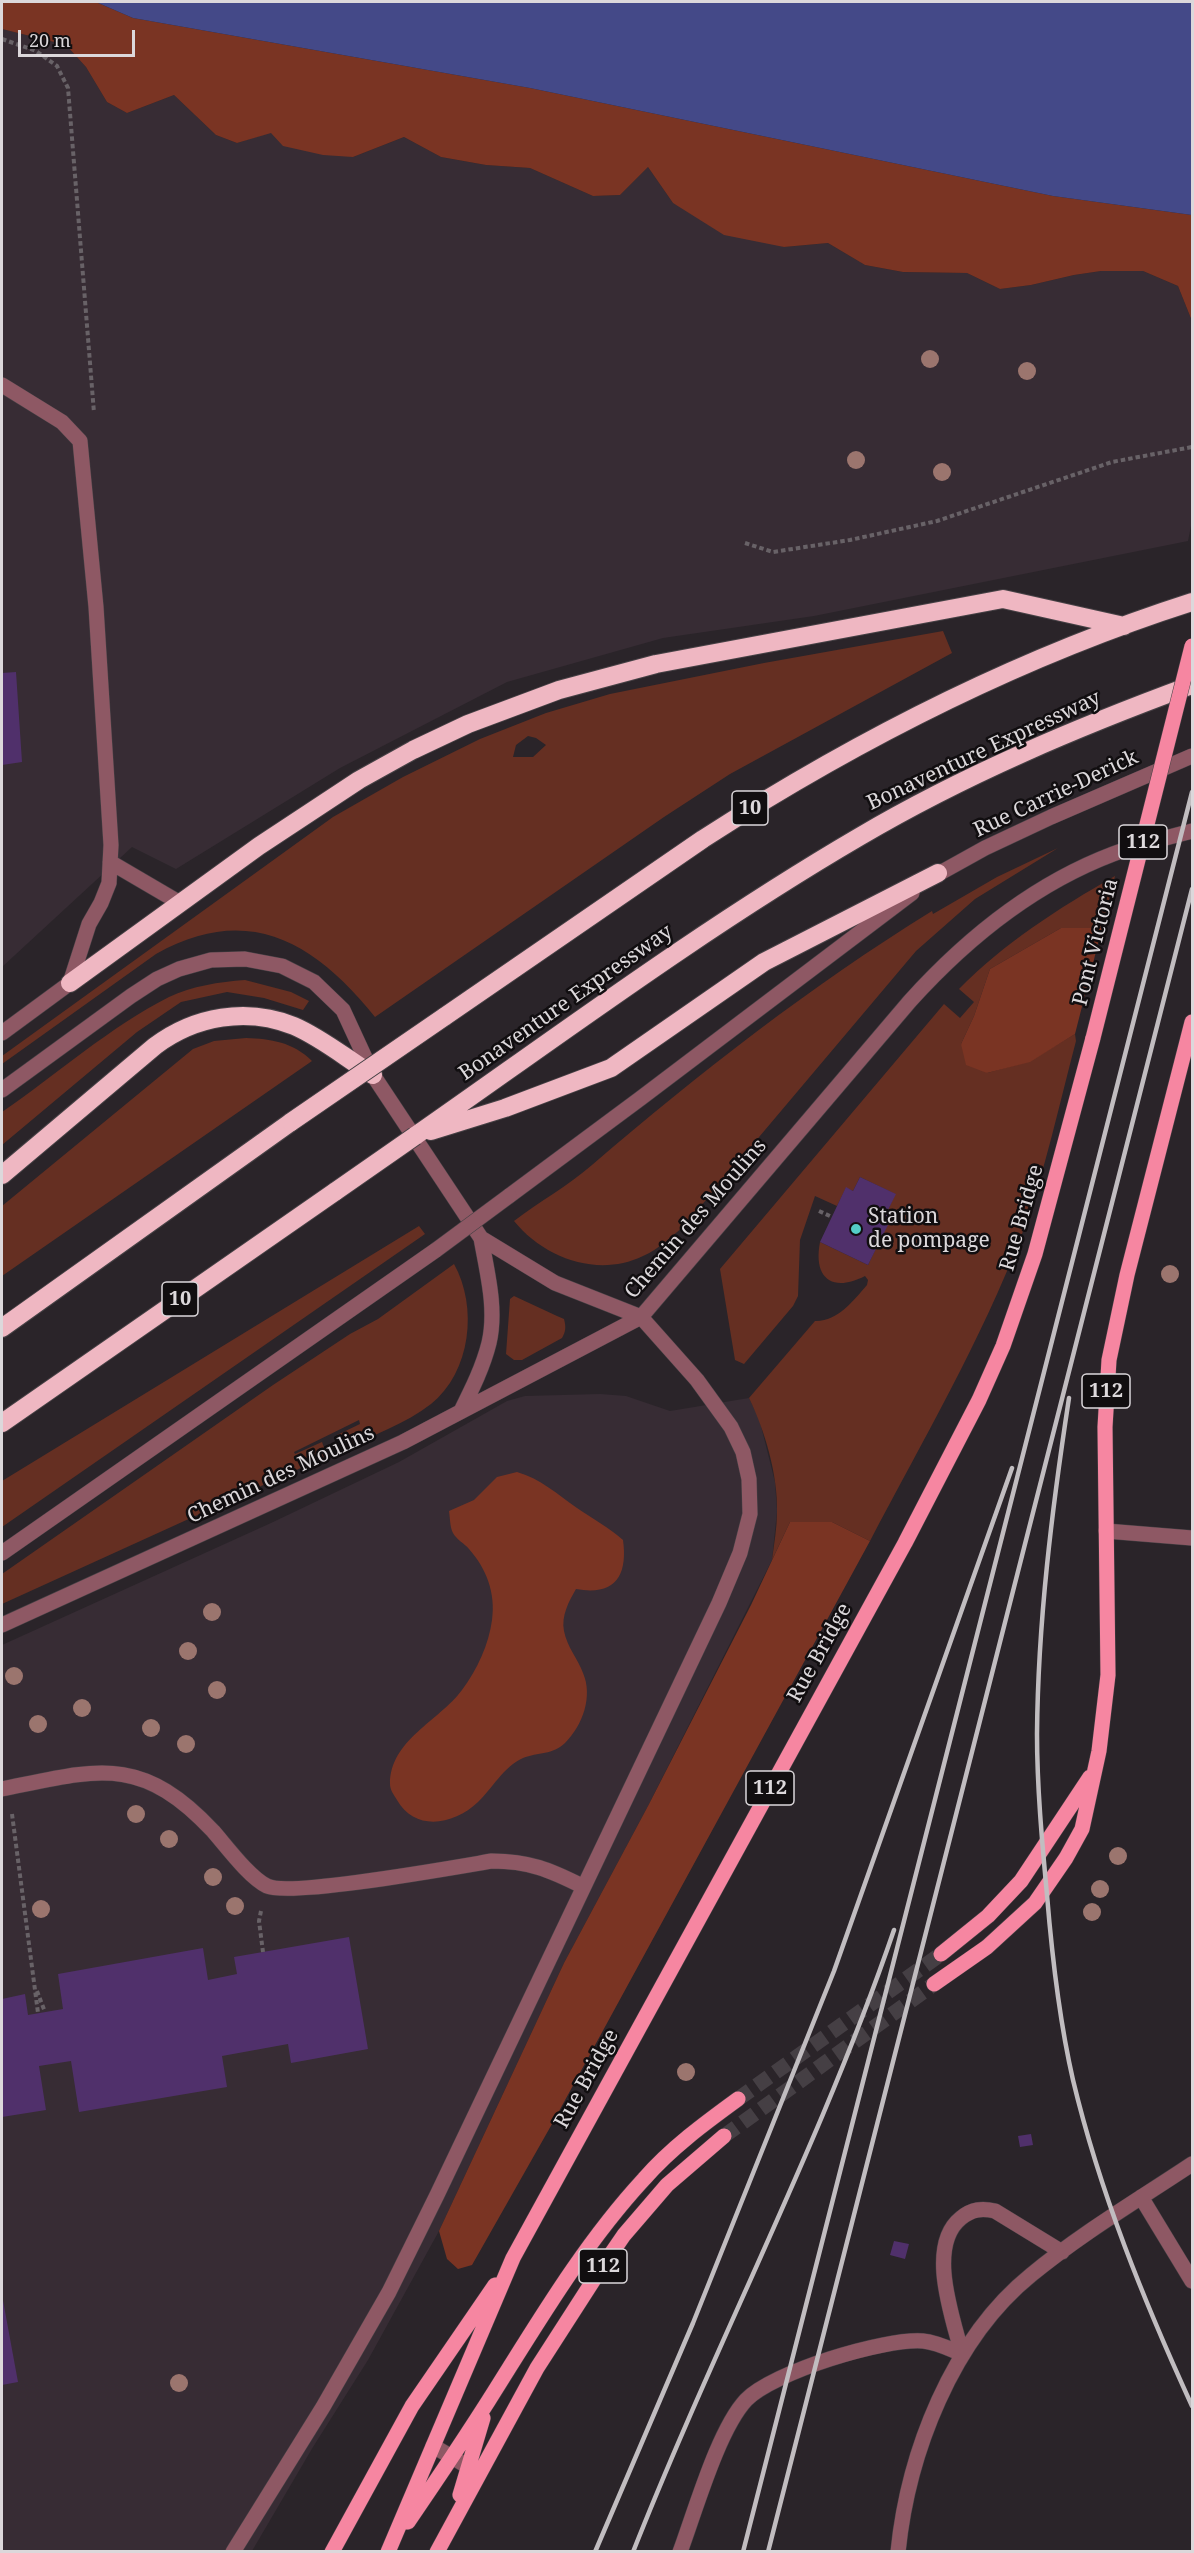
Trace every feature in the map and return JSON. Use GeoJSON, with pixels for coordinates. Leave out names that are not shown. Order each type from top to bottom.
{"type":"FeatureCollection","features":[{"type":"Feature","properties":{"kind":"highway"},"geometry":{"type":"LineString","coordinates":[[70,983],[320,804],[413,750],[515,705],[587,681],[656,664],[1003,599],[1124,626]]}},
{"type":"Feature","properties":{"kind":"highway","name":"10"},"geometry":{"type":"LineString","coordinates":[[2,1328],[291,1122],[652,872],[743,812],[938,706],[995,679],[1124,626],[1192,602]]}},
{"type":"Feature","properties":{"kind":"highway","name":"Bonaventure Expressway"},"geometry":{"type":"LineString","coordinates":[[2,1423],[684,948],[859,837],[961,783],[1056,739],[1192,685]]}},
{"type":"Feature","properties":{"kind":"highway"},"geometry":{"type":"LineString","coordinates":[[415,1136],[506,1108],[611,1068],[764,962],[938,873]]}},
{"type":"Feature","properties":{"kind":"highway"},"geometry":{"type":"LineString","coordinates":[[2,1175],[155,1046],[178,1030],[207,1020],[244,1016],[279,1021],[309,1034],[373,1075]]}},
{"type":"Feature","properties":{"kind":"main road","name":"Pont Victoria"},"geometry":{"type":"LineString","coordinates":[[1093,1038],[1192,646]]}},
{"type":"Feature","properties":{"kind":"main road","name":"112"},"geometry":{"type":"LineString","coordinates":[[934,1984],[1006,1931],[1039,1897],[1066,1858],[1082,1829],[1094,1769],[1108,1675],[1106,1391],[1109,1359],[1130,1264],[1192,1022]]}},
{"type":"Feature","properties":{"kind":"main road","name":"Rue Bridge"},"geometry":{"type":"LineString","coordinates":[[332,2552],[412,2406],[513,2258],[905,1543],[979,1400],[1003,1346],[1035,1254],[1093,1038]]}},
{"type":"Feature","properties":{"kind":"main road","name":"112"},"geometry":{"type":"LineString","coordinates":[[941,1954],[988,1916],[1021,1881],[1094,1769]]}},
{"type":"Feature","properties":{"kind":"main road","name":"Rue Bridge"},"geometry":{"type":"LineString","coordinates":[[388,2552],[574,2269],[623,2203],[664,2159],[738,2099]]}},
{"type":"Feature","properties":{"kind":"main road","name":"Rue Bridge"},"geometry":{"type":"LineString","coordinates":[[437,2552],[474,2469],[510,2417],[580,2298],[624,2235],[667,2185],[724,2136]]}},
{"type":"Feature","properties":{"kind":"main road","name":"Rue Bridge"},"geometry":{"type":"LineString","coordinates":[[388,2552],[513,2258]]}},
{"type":"Feature","properties":{"kind":"main road","name":"Rue Bridge"},"geometry":{"type":"LineString","coordinates":[[474,2469],[476,2441],[489,2401]]}},
{"type":"Feature","properties":{"kind":"main road","name":"Rue Bridge"},"geometry":{"type":"LineString","coordinates":[[452,2456],[510,2417]]}},
{"type":"Feature","properties":{"kind":"street"},"geometry":{"type":"LineString","coordinates":[[2,385],[62,422],[80,441],[96,607],[111,845],[108,883],[101,903],[89,924],[70,983],[2,1033]]}},
{"type":"Feature","properties":{"kind":"street","name":"Rue Carrie-Derick"},"geometry":{"type":"LineString","coordinates":[[2,1553],[435,1250],[641,1098],[938,873],[1061,812],[1192,756]]}},
{"type":"Feature","properties":{"kind":"street","name":"Chemin des Moulins"},"geometry":{"type":"LineString","coordinates":[[2,1625],[403,1442],[641,1317],[910,1001],[954,955],[999,918],[1060,879],[1113,854],[1192,831]]}},
{"type":"Feature","properties":{"kind":"street"},"geometry":{"type":"LineString","coordinates":[[110,862],[180,903]]}},
{"type":"Feature","properties":{"kind":"street"},"geometry":{"type":"LineString","coordinates":[[2,1090],[158,979],[195,963],[227,958],[245,959],[282,966],[299,973],[328,993],[343,1010],[373,1075],[482,1238],[555,1282],[641,1317],[697,1380],[731,1427],[742,1452],[749,1479],[750,1514],[740,1553],[719,1603],[388,2292],[323,2407],[233,2552]]}},
{"type":"Feature","properties":{"kind":"street"},"geometry":{"type":"LineString","coordinates":[[461,1411],[484,1361],[492,1325],[482,1238]]}},
{"type":"Feature","properties":{"kind":"street"},"geometry":{"type":"LineString","coordinates":[[1106,1531],[1192,1538]]}},
{"type":"Feature","properties":{"kind":"street"},"geometry":{"type":"LineString","coordinates":[[5,1788],[82,1773],[116,1773],[136,1776],[158,1786],[180,1801],[207,1826],[256,1879],[267,1886],[278,1889],[513,1861],[534,1864],[582,1886]]}},
{"type":"Feature","properties":{"kind":"street"},"geometry":{"type":"LineString","coordinates":[[898,2552],[907,2501],[924,2441],[947,2383],[962,2354],[997,2309],[1029,2276],[1192,2164]]}},
{"type":"Feature","properties":{"kind":"street"},"geometry":{"type":"LineString","coordinates":[[1141,2197],[1192,2281]]}},
{"type":"Feature","properties":{"kind":"street"},"geometry":{"type":"LineString","coordinates":[[962,2354],[943,2269],[944,2250],[950,2231],[959,2219],[969,2211],[983,2208],[995,2211],[1062,2252]]}},
{"type":"Feature","properties":{"kind":"street"},"geometry":{"type":"LineString","coordinates":[[680,2552],[718,2451],[738,2411],[755,2393],[816,2365],[891,2343],[924,2341],[962,2354]]}},
{"type":"Feature","properties":{"kind":"street"},"geometry":{"type":"LineString","coordinates":[[433,2446],[474,2469]]}},
{"type":"Feature","properties":{"kind":"path"},"geometry":{"type":"LineString","coordinates":[[2,39],[36,51],[57,66],[68,88],[94,418]]}},
{"type":"Feature","properties":{"kind":"path"},"geometry":{"type":"LineString","coordinates":[[745,543],[773,552],[850,540],[936,522],[1112,462],[1192,447]]}},
{"type":"Feature","properties":{"kind":"path"},"geometry":{"type":"LineString","coordinates":[[819,1211],[832,1217]]}},
{"type":"Feature","properties":{"kind":"path"},"geometry":{"type":"LineString","coordinates":[[5,1788],[38,2013]]}},
{"type":"Feature","properties":{"kind":"path"},"geometry":{"type":"LineString","coordinates":[[259,1921],[263,1952]]}},
{"type":"Feature","properties":{"kind":"path"},"geometry":{"type":"LineString","coordinates":[[35,1985],[45,2012]]}},
{"type":"Feature","properties":{"kind":"shaded area"},"geometry":{"type":"Polygon","coordinates":[[[2,2],[96,2],[133,18],[530,88],[1053,196],[1192,215],[1192,321],[1178,286],[1143,271],[1101,271],[1000,289],[967,273],[903,272],[865,265],[828,243],[784,247],[724,235],[673,203],[648,167],[620,195],[593,196],[530,168],[486,165],[441,157],[404,137],[353,157],[323,155],[283,146],[271,133],[237,143],[216,135],[174,95],[127,113],[107,102],[86,67],[66,45],[2,29],[2,2]]]}},
{"type":"Feature","properties":{"kind":"shaded area"},"geometry":{"type":"Polygon","coordinates":[[[2,29],[66,45],[86,67],[107,102],[127,113],[174,95],[216,135],[237,143],[271,132],[353,157],[404,137],[441,157],[486,165],[530,168],[593,196],[620,195],[648,167],[673,203],[784,247],[828,243],[865,265],[903,272],[967,273],[1000,289],[1101,271],[1143,271],[1178,286],[1192,321],[1192,521],[1188,541],[814,616],[663,638],[507,682],[340,768],[176,869],[132,847],[2,967],[2,29]]]}},
{"type":"Feature","properties":{"kind":"shaded area"},"geometry":{"type":"Polygon","coordinates":[[[943,631],[952,653],[730,774],[375,1017],[328,968],[304,950],[278,938],[250,931],[221,931],[189,939],[156,954],[2,1064],[2,1056],[333,817],[403,777],[480,739],[546,713],[610,694],[764,663],[943,631]],[[528,736],[516,745],[513,757],[533,757],[546,745],[528,736]]]}},
{"type":"Feature","properties":{"kind":"shaded area"},"geometry":{"type":"Polygon","coordinates":[[[1058,848],[975,899],[916,951],[684,1226],[660,1246],[643,1256],[626,1262],[608,1265],[590,1264],[573,1261],[540,1245],[514,1221],[583,1173],[673,1097],[757,1031],[843,969],[932,911],[933,914],[997,877],[1058,848]]]}},
{"type":"Feature","properties":{"kind":"shaded area"},"geometry":{"type":"Polygon","coordinates":[[[1115,876],[1102,928],[1061,928],[990,969],[974,1016],[961,1044],[987,1073],[1030,1061],[1075,1034],[1076,1041],[1045,1163],[1030,1211],[1006,1274],[970,1352],[870,1541],[832,1522],[790,1522],[772,1560],[777,1518],[773,1468],[765,1439],[749,1398],[815,1321],[837,1314],[850,1304],[867,1285],[868,1280],[865,1276],[843,1283],[828,1279],[822,1273],[819,1265],[820,1242],[868,1265],[893,1213],[888,1210],[895,1194],[860,1177],[853,1191],[846,1188],[837,1206],[815,1196],[800,1240],[798,1296],[793,1306],[744,1364],[735,1360],[720,1269],[944,1004],[960,1018],[974,1002],[959,989],[976,972],[1033,927],[1115,876]]]}},
{"type":"Feature","properties":{"kind":"shaded area"},"geometry":{"type":"Polygon","coordinates":[[[1061,928],[1102,928],[1075,1034],[1030,1062],[987,1073],[966,1065],[961,1044],[974,1016],[990,969],[1061,928]]]}},
{"type":"Feature","properties":{"kind":"shaded area"},"geometry":{"type":"Polygon","coordinates":[[[245,980],[291,992],[309,1001],[303,1010],[264,998],[227,992],[181,1002],[137,1032],[2,1145],[2,1112],[126,1022],[178,993],[206,985],[245,980]]]}},
{"type":"Feature","properties":{"kind":"shaded area"},"geometry":{"type":"Polygon","coordinates":[[[246,1038],[281,1043],[297,1050],[312,1061],[2,1276],[2,1206],[193,1049],[214,1041],[246,1038]]]}},
{"type":"Feature","properties":{"kind":"shaded area"},"geometry":{"type":"Polygon","coordinates":[[[419,1226],[425,1234],[2,1527],[2,1481],[419,1226]]]}},
{"type":"Feature","properties":{"kind":"shaded area"},"geometry":{"type":"Polygon","coordinates":[[[454,1264],[462,1281],[466,1300],[467,1338],[455,1375],[431,1404],[400,1423],[344,1449],[337,1435],[360,1424],[359,1420],[294,1452],[295,1454],[322,1442],[327,1456],[2,1604],[2,1574],[273,1385],[350,1334],[378,1319],[454,1264]]]}},
{"type":"Feature","properties":{"kind":"shaded area"},"geometry":{"type":"Polygon","coordinates":[[[514,1296],[564,1319],[565,1324],[562,1338],[522,1360],[514,1360],[506,1354],[510,1299],[514,1296]]]}},
{"type":"Feature","properties":{"kind":"shaded area"},"geometry":{"type":"Polygon","coordinates":[[[600,1394],[626,1396],[670,1411],[749,1398],[759,1418],[775,1482],[777,1511],[772,1560],[648,1806],[564,1963],[439,2231],[368,2360],[313,2447],[252,2551],[2,2551],[2,1645],[271,1523],[399,1462],[507,1401],[525,1396],[600,1394]]]}},
{"type":"Feature","properties":{"kind":"shaded area"},"geometry":{"type":"Polygon","coordinates":[[[517,1472],[548,1487],[623,1540],[621,1573],[609,1586],[589,1590],[576,1589],[568,1604],[563,1625],[565,1637],[581,1668],[587,1691],[581,1719],[571,1736],[560,1747],[523,1758],[510,1766],[478,1802],[458,1816],[435,1822],[424,1821],[405,1810],[391,1790],[392,1769],[407,1743],[462,1690],[485,1647],[493,1610],[491,1591],[485,1573],[475,1556],[453,1533],[449,1511],[474,1500],[497,1477],[517,1472]]]}},
{"type":"Feature","properties":{"kind":"shaded area"},"geometry":{"type":"Polygon","coordinates":[[[790,1522],[832,1522],[870,1541],[552,2124],[472,2265],[458,2269],[447,2259],[439,2231],[564,1963],[648,1806],[751,1605],[790,1522]]]}},
{"type":"Feature","properties":{"kind":"water"},"geometry":{"type":"Polygon","coordinates":[[[96,2],[1192,2],[1192,215],[1053,196],[530,88],[133,18],[96,2]]]}},
{"type":"Feature","properties":{"kind":"building"},"geometry":{"type":"Polygon","coordinates":[[[16,672],[22,762],[2,765],[2,673],[16,672]]]}},
{"type":"Feature","properties":{"kind":"building","name":"Station de pompage"},"geometry":{"type":"Polygon","coordinates":[[[860,1177],[896,1194],[888,1210],[894,1213],[868,1265],[820,1242],[846,1187],[853,1191],[860,1177]]]}},
{"type":"Feature","properties":{"kind":"building"},"geometry":{"type":"Polygon","coordinates":[[[349,1937],[368,2049],[291,2063],[288,2044],[222,2056],[227,2087],[79,2112],[71,2061],[39,2066],[46,2110],[2,2117],[2,1999],[25,1994],[28,2015],[63,2009],[58,1974],[203,1948],[208,1980],[237,1974],[234,1957],[349,1937]]]}},
{"type":"Feature","properties":{"kind":"building"},"geometry":{"type":"Polygon","coordinates":[[[1031,2134],[1033,2145],[1020,2147],[1018,2136],[1031,2134]]]}},
{"type":"Feature","properties":{"kind":"building"},"geometry":{"type":"Polygon","coordinates":[[[894,2241],[909,2244],[905,2259],[890,2255],[894,2241]]]}},
{"type":"Feature","properties":{"kind":"building"},"geometry":{"type":"Polygon","coordinates":[[[2,2295],[18,2382],[2,2385],[2,2295]]]}},
{"type":"Feature","properties":{"kind":"tunnel"},"geometry":{"type":"LineString","coordinates":[[738,2099],[941,1954]]}},
{"type":"Feature","properties":{"kind":"tunnel"},"geometry":{"type":"LineString","coordinates":[[724,2136],[934,1984]]}},
{"type":"Feature","properties":{"kind":"railway"},"geometry":{"type":"LineString","coordinates":[[743,2552],[1192,792]]}},
{"type":"Feature","properties":{"kind":"railway"},"geometry":{"type":"LineString","coordinates":[[768,2552],[1192,889]]}},
{"type":"Feature","properties":{"kind":"railway"},"geometry":{"type":"LineString","coordinates":[[1069,1398],[1047,1565],[1038,1692],[1039,1794],[1054,1964],[1068,2057],[1096,2164],[1140,2287],[1192,2406]]}},
{"type":"Feature","properties":{"kind":"railway"},"geometry":{"type":"LineString","coordinates":[[595,2552],[693,2323],[834,1971],[1012,1468]]}},
{"type":"Feature","properties":{"kind":"railway"},"geometry":{"type":"LineString","coordinates":[[633,2552],[834,2088],[894,1930]]}},
{"type":"Feature","properties":{"kind":"place","name":"Station de pompage"},"geometry":{"type":"Point","coordinates":[856,1229]}}]}
